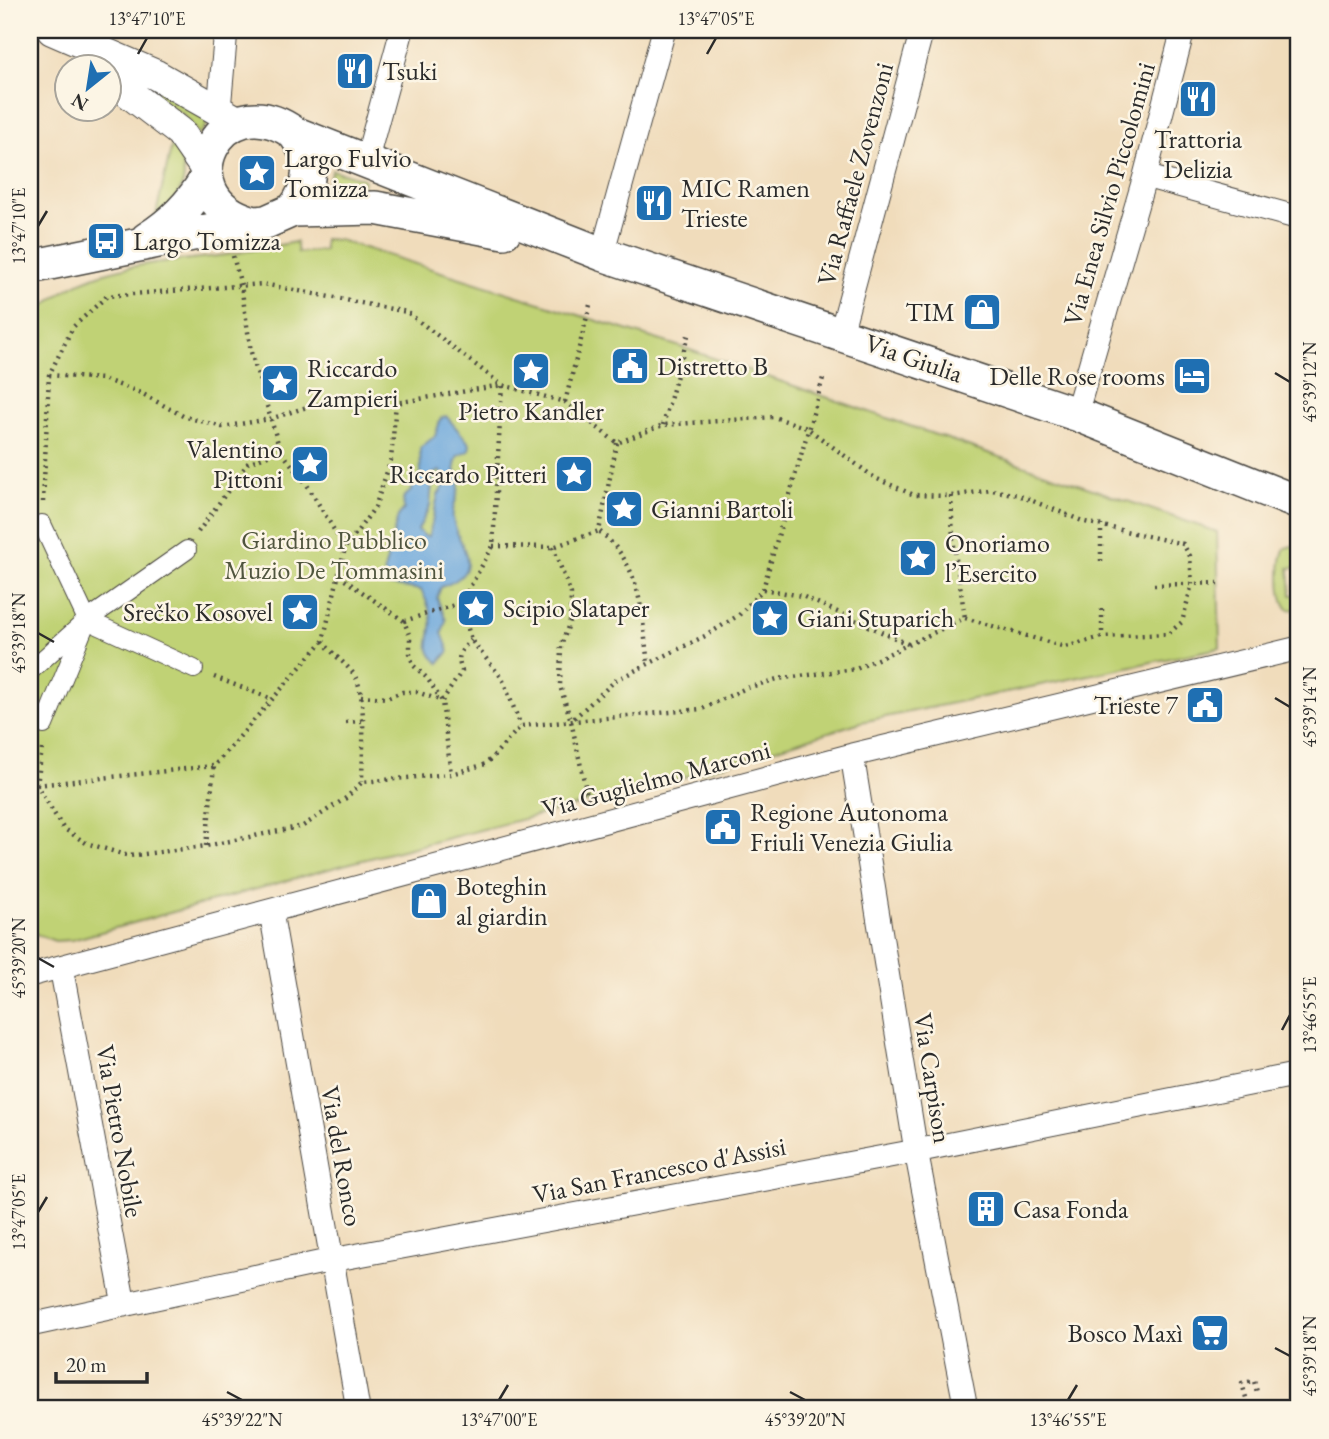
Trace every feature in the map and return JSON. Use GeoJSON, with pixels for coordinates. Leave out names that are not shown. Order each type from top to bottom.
{"type":"FeatureCollection","features":[{"type":"Feature","properties":{"kind":"main road","name":"Via Giulia"},"geometry":{"type":"LineString","coordinates":[[229,115],[268,120],[366,162],[602,254],[1076,414],[1299,503]]}},
{"type":"Feature","properties":{"kind":"main road"},"geometry":{"type":"LineString","coordinates":[[137,244],[177,217],[197,196],[215,140],[229,115]]}},
{"type":"Feature","properties":{"kind":"main road"},"geometry":{"type":"LineString","coordinates":[[293,210],[308,186],[310,172],[303,144],[294,133]]}},
{"type":"Feature","properties":{"kind":"main road"},"geometry":{"type":"LineString","coordinates":[[205,174],[211,195],[221,208],[235,218],[240,234]]}},
{"type":"Feature","properties":{"kind":"main road","name":"Via Giulia"},"geometry":{"type":"LineString","coordinates":[[30,267],[137,244],[240,234],[293,210],[375,208],[478,226],[602,254]]}},
{"type":"Feature","properties":{"kind":"street","name":"Via Giulia"},"geometry":{"type":"LineString","coordinates":[[50,30],[78,52]]}},
{"type":"Feature","properties":{"kind":"street","name":"Via Giulia"},"geometry":{"type":"LineString","coordinates":[[50,30],[156,75],[229,115]]}},
{"type":"Feature","properties":{"kind":"street"},"geometry":{"type":"LineString","coordinates":[[226,30],[229,115]]}},
{"type":"Feature","properties":{"kind":"street"},"geometry":{"type":"LineString","coordinates":[[366,162],[402,30]]}},
{"type":"Feature","properties":{"kind":"street"},"geometry":{"type":"LineString","coordinates":[[602,254],[664,30]]}},
{"type":"Feature","properties":{"kind":"street","name":"Via Raffaele Zovenzoni"},"geometry":{"type":"LineString","coordinates":[[841,333],[922,30]]}},
{"type":"Feature","properties":{"kind":"street","name":"Via Enea Silvio Piccolomini"},"geometry":{"type":"LineString","coordinates":[[1076,414],[1145,176],[1183,30]]}},
{"type":"Feature","properties":{"kind":"street"},"geometry":{"type":"LineString","coordinates":[[122,88],[180,132],[194,148],[205,174]]}},
{"type":"Feature","properties":{"kind":"street"},"geometry":{"type":"LineString","coordinates":[[1145,176],[1299,218]]}},
{"type":"Feature","properties":{"kind":"street"},"geometry":{"type":"LineString","coordinates":[[42,524],[88,620],[194,669]]}},
{"type":"Feature","properties":{"kind":"street"},"geometry":{"type":"LineString","coordinates":[[30,671],[88,620],[187,550]]}},
{"type":"Feature","properties":{"kind":"street"},"geometry":{"type":"LineString","coordinates":[[44,725],[88,620]]}},
{"type":"Feature","properties":{"kind":"street","name":"Via Guglielmo Marconi"},"geometry":{"type":"LineString","coordinates":[[30,975],[852,755],[1299,648]]}},
{"type":"Feature","properties":{"kind":"street","name":"Via Carpison"},"geometry":{"type":"LineString","coordinates":[[852,755],[916,1151],[966,1409]]}},
{"type":"Feature","properties":{"kind":"street","name":"Via del Ronco"},"geometry":{"type":"LineString","coordinates":[[271,912],[358,1409]]}},
{"type":"Feature","properties":{"kind":"street","name":"Via Pietro Nobile"},"geometry":{"type":"LineString","coordinates":[[61,967],[124,1305]]}},
{"type":"Feature","properties":{"kind":"street","name":"Via San Francesco d'Assisi"},"geometry":{"type":"LineString","coordinates":[[30,1325],[332,1259],[916,1151],[1299,1074]]}},
{"type":"Feature","properties":{"kind":"path"},"geometry":{"type":"LineString","coordinates":[[240,234],[241,285],[251,352],[280,450],[306,484],[345,548]]}},
{"type":"Feature","properties":{"kind":"path"},"geometry":{"type":"LineString","coordinates":[[42,524],[49,375],[73,327],[107,296],[263,284],[407,312],[502,385],[565,402],[617,443]]}},
{"type":"Feature","properties":{"kind":"path"},"geometry":{"type":"LineString","coordinates":[[565,402],[591,301]]}},
{"type":"Feature","properties":{"kind":"path"},"geometry":{"type":"LineString","coordinates":[[663,425],[689,332]]}},
{"type":"Feature","properties":{"kind":"path"},"geometry":{"type":"LineString","coordinates":[[49,375],[103,379],[141,393],[183,416],[222,427],[270,419],[313,405],[352,400],[396,403],[502,385]]}},
{"type":"Feature","properties":{"kind":"path"},"geometry":{"type":"LineString","coordinates":[[571,721],[616,680],[739,615],[763,589],[823,378]]}},
{"type":"Feature","properties":{"kind":"path"},"geometry":{"type":"LineString","coordinates":[[502,385],[493,546],[461,603],[471,640],[502,677],[521,726]]}},
{"type":"Feature","properties":{"kind":"path"},"geometry":{"type":"LineString","coordinates":[[206,846],[214,766],[323,641],[345,548],[374,507],[391,460],[396,403]]}},
{"type":"Feature","properties":{"kind":"path"},"geometry":{"type":"LineString","coordinates":[[44,725],[37,785],[63,828],[86,844],[129,856],[206,846],[303,825],[346,799],[362,782],[451,774],[486,764],[521,726],[702,709],[744,689],[777,679],[856,669],[965,618],[1065,647],[1102,637],[1168,634],[1182,622],[1192,584],[1190,556],[1183,544],[1101,525],[1018,495],[992,490],[951,496],[914,495],[875,478],[807,429],[774,417],[663,425],[617,443]]}},
{"type":"Feature","properties":{"kind":"path"},"geometry":{"type":"LineString","coordinates":[[599,531],[617,443]]}},
{"type":"Feature","properties":{"kind":"path"},"geometry":{"type":"LineString","coordinates":[[187,550],[248,463],[280,450]]}},
{"type":"Feature","properties":{"kind":"path"},"geometry":{"type":"LineString","coordinates":[[951,496],[953,539],[965,618]]}},
{"type":"Feature","properties":{"kind":"path"},"geometry":{"type":"LineString","coordinates":[[1101,525],[1101,561]]}},
{"type":"Feature","properties":{"kind":"path"},"geometry":{"type":"LineString","coordinates":[[493,546],[553,547],[599,531]]}},
{"type":"Feature","properties":{"kind":"path"},"geometry":{"type":"LineString","coordinates":[[599,531],[616,545],[637,582],[648,664]]}},
{"type":"Feature","properties":{"kind":"path"},"geometry":{"type":"LineString","coordinates":[[553,547],[571,594],[569,621],[561,646],[560,686],[571,721],[589,808]]}},
{"type":"Feature","properties":{"kind":"path"},"geometry":{"type":"LineString","coordinates":[[339,576],[404,621],[411,637],[410,656],[414,666],[427,678],[442,701],[451,774]]}},
{"type":"Feature","properties":{"kind":"path"},"geometry":{"type":"LineString","coordinates":[[1154,585],[1218,583]]}},
{"type":"Feature","properties":{"kind":"path"},"geometry":{"type":"LineString","coordinates":[[763,589],[802,596],[909,645]]}},
{"type":"Feature","properties":{"kind":"path"},"geometry":{"type":"LineString","coordinates":[[404,621],[446,605],[461,603]]}},
{"type":"Feature","properties":{"kind":"path"},"geometry":{"type":"LineString","coordinates":[[1101,609],[1102,637]]}},
{"type":"Feature","properties":{"kind":"path"},"geometry":{"type":"LineString","coordinates":[[442,701],[463,671],[458,661],[460,651],[471,640]]}},
{"type":"Feature","properties":{"kind":"path"},"geometry":{"type":"LineString","coordinates":[[323,641],[333,656],[355,674],[361,696],[362,782]]}},
{"type":"Feature","properties":{"kind":"path"},"geometry":{"type":"LineString","coordinates":[[194,669],[272,699]]}},
{"type":"Feature","properties":{"kind":"path"},"geometry":{"type":"LineString","coordinates":[[361,696],[387,698],[402,692],[417,692],[442,701]]}},
{"type":"Feature","properties":{"kind":"path"},"geometry":{"type":"LineString","coordinates":[[346,722],[361,722]]}},
{"type":"Feature","properties":{"kind":"path"},"geometry":{"type":"LineString","coordinates":[[37,785],[214,766]]}},
{"type":"Feature","properties":{"kind":"path"},"geometry":{"type":"LineString","coordinates":[[1242,1406],[1248,1405],[1242,1384],[1254,1381],[1257,1392]]}},
{"type":"Feature","properties":{"kind":"green space"},"geometry":{"type":"Polygon","coordinates":[[[157,86],[211,119],[199,135],[184,115],[152,95],[157,86]]]}},
{"type":"Feature","properties":{"kind":"green space"},"geometry":{"type":"Polygon","coordinates":[[[173,140],[183,166],[182,185],[154,223],[173,140]]]}},
{"type":"Feature","properties":{"kind":"green space"},"geometry":{"type":"Polygon","coordinates":[[[332,170],[364,179],[362,192],[325,191],[332,170]]]}},
{"type":"Feature","properties":{"kind":"green space","name":"Giardino Pubblico Muzio De Tommasini"},"geometry":{"type":"Polygon","coordinates":[[[324,239],[339,240],[684,348],[1217,532],[1220,648],[861,722],[676,780],[347,864],[72,940],[55,941],[30,932],[30,320],[50,301],[71,287],[116,270],[227,255],[296,242],[298,253],[324,250],[324,239]]]}},
{"type":"Feature","properties":{"kind":"green space"},"geometry":{"type":"Polygon","coordinates":[[[1299,547],[1299,567],[1289,568],[1291,595],[1299,595],[1299,610],[1288,609],[1281,588],[1283,554],[1285,548],[1299,547]]]}},
{"type":"Feature","properties":{"kind":"water"},"geometry":{"type":"Polygon","coordinates":[[[446,416],[470,444],[469,451],[458,456],[456,462],[459,487],[453,515],[467,566],[455,581],[441,587],[437,598],[446,620],[442,633],[449,651],[439,663],[429,651],[431,619],[421,590],[389,585],[384,571],[398,516],[404,509],[403,498],[412,490],[414,481],[421,475],[420,448],[435,436],[441,418],[446,416]],[[440,471],[433,474],[430,506],[418,530],[425,536],[429,536],[438,495],[447,482],[440,471]]]}},
{"type":"Feature","properties":{"kind":"place","name":"Tsuki"},"geometry":{"type":"Point","coordinates":[355,71]}},
{"type":"Feature","properties":{"kind":"place","name":"Trattoria Delizia"},"geometry":{"type":"Point","coordinates":[1198,99]}},
{"type":"Feature","properties":{"kind":"place","name":"Largo Fulvio Tomizza"},"geometry":{"type":"Point","coordinates":[257,173]}},
{"type":"Feature","properties":{"kind":"place","name":"MIC Ramen Trieste"},"geometry":{"type":"Point","coordinates":[654,203]}},
{"type":"Feature","properties":{"kind":"place","name":"Largo Tomizza"},"geometry":{"type":"Point","coordinates":[106,241]}},
{"type":"Feature","properties":{"kind":"place","name":"TIM"},"geometry":{"type":"Point","coordinates":[982,312]}},
{"type":"Feature","properties":{"kind":"place","name":"Distretto B"},"geometry":{"type":"Point","coordinates":[630,366]}},
{"type":"Feature","properties":{"kind":"place","name":"Pietro Kandler"},"geometry":{"type":"Point","coordinates":[531,371]}},
{"type":"Feature","properties":{"kind":"place","name":"Delle Rose rooms"},"geometry":{"type":"Point","coordinates":[1192,376]}},
{"type":"Feature","properties":{"kind":"place","name":"Riccardo Zampieri"},"geometry":{"type":"Point","coordinates":[280,383]}},
{"type":"Feature","properties":{"kind":"place","name":"Valentino Pittoni"},"geometry":{"type":"Point","coordinates":[310,464]}},
{"type":"Feature","properties":{"kind":"place","name":"Riccardo Pitteri"},"geometry":{"type":"Point","coordinates":[574,474]}},
{"type":"Feature","properties":{"kind":"place","name":"Gianni Bartoli"},"geometry":{"type":"Point","coordinates":[624,509]}},
{"type":"Feature","properties":{"kind":"place","name":"Onoriamo l’Esercito"},"geometry":{"type":"Point","coordinates":[918,558]}},
{"type":"Feature","properties":{"kind":"place","name":"Scipio Slataper"},"geometry":{"type":"Point","coordinates":[476,608]}},
{"type":"Feature","properties":{"kind":"place","name":"Srečko Kosovel"},"geometry":{"type":"Point","coordinates":[300,612]}},
{"type":"Feature","properties":{"kind":"place","name":"Giani Stuparich"},"geometry":{"type":"Point","coordinates":[770,618]}},
{"type":"Feature","properties":{"kind":"place","name":"Trieste 7"},"geometry":{"type":"Point","coordinates":[1205,705]}},
{"type":"Feature","properties":{"kind":"place","name":"Regione Autonoma Friuli Venezia Giulia"},"geometry":{"type":"Point","coordinates":[723,827]}},
{"type":"Feature","properties":{"kind":"place","name":"Boteghin al giardin"},"geometry":{"type":"Point","coordinates":[429,901]}},
{"type":"Feature","properties":{"kind":"place","name":"Casa Fonda"},"geometry":{"type":"Point","coordinates":[986,1209]}},
{"type":"Feature","properties":{"kind":"place","name":"Bosco Maxì"},"geometry":{"type":"Point","coordinates":[1210,1333]}}]}
